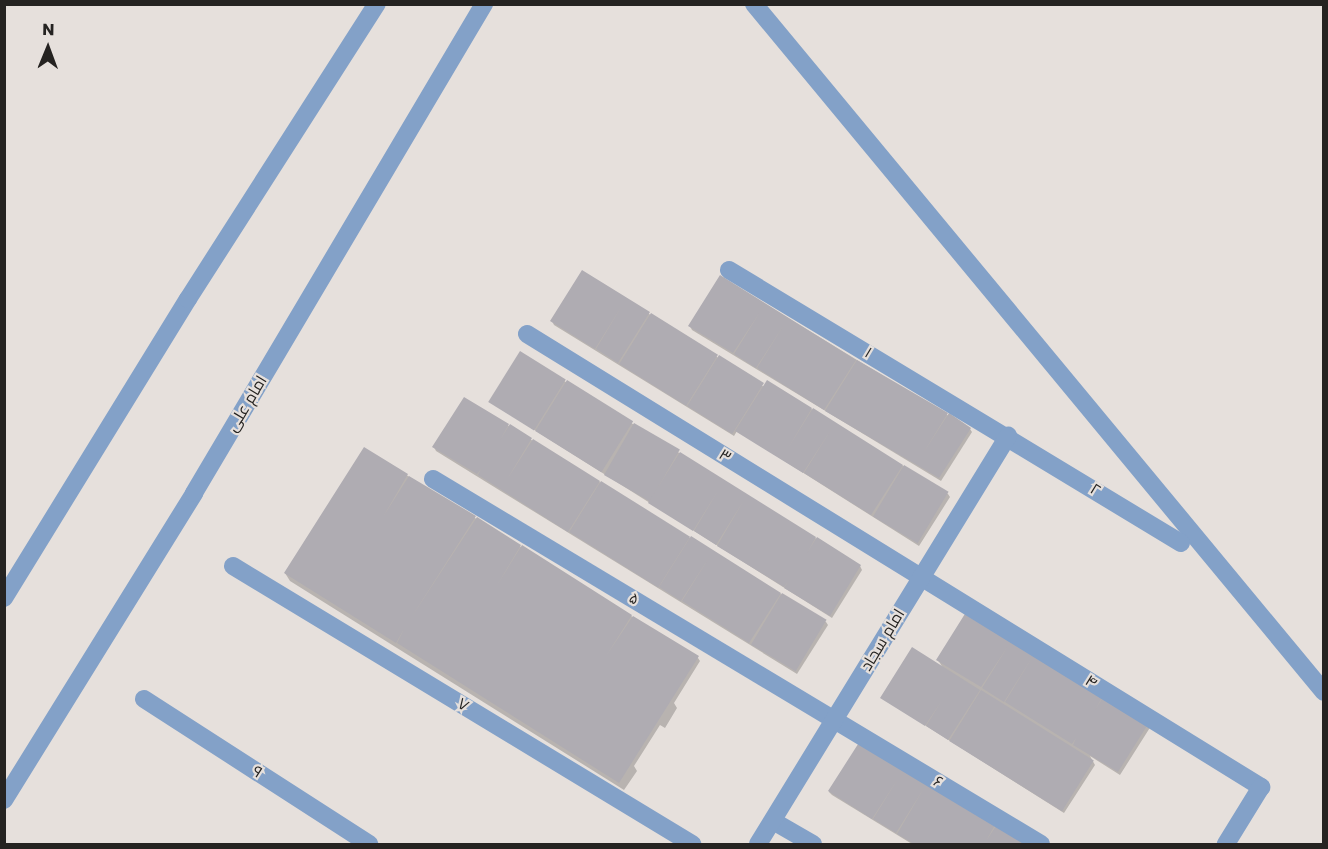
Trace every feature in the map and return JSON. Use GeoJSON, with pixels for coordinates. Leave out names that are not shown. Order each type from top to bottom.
{"type":"FeatureCollection","features":[{"type":"Feature","properties":{"kind":"street"},"geometry":{"type":"LineString","coordinates":[[4,598],[188,299],[377,4]]}},
{"type":"Feature","properties":{"kind":"street","name":"امام علی"},"geometry":{"type":"LineString","coordinates":[[4,800],[206,473],[484,4]]}},
{"type":"Feature","properties":{"kind":"street"},"geometry":{"type":"LineString","coordinates":[[754,4],[1323,692]]}},
{"type":"Feature","properties":{"kind":"street","name":"۱"},"geometry":{"type":"LineString","coordinates":[[729,270],[1008,436]]}},
{"type":"Feature","properties":{"kind":"street","name":"۳"},"geometry":{"type":"LineString","coordinates":[[527,334],[922,577]]}},
{"type":"Feature","properties":{"kind":"street","name":"۲"},"geometry":{"type":"LineString","coordinates":[[1008,436],[1181,543]]}},
{"type":"Feature","properties":{"kind":"street","name":"امام سجاد"},"geometry":{"type":"LineString","coordinates":[[758,844],[1008,436]]}},
{"type":"Feature","properties":{"kind":"street","name":"۵"},"geometry":{"type":"LineString","coordinates":[[432,478],[835,719]]}},
{"type":"Feature","properties":{"kind":"street","name":"۷"},"geometry":{"type":"LineString","coordinates":[[233,566],[692,844]]}},
{"type":"Feature","properties":{"kind":"street","name":"۴"},"geometry":{"type":"LineString","coordinates":[[922,577],[1261,787],[1226,844]]}},
{"type":"Feature","properties":{"kind":"street","name":"۹"},"geometry":{"type":"LineString","coordinates":[[144,699],[369,844]]}},
{"type":"Feature","properties":{"kind":"street","name":"۶"},"geometry":{"type":"LineString","coordinates":[[835,719],[1041,844]]}},
{"type":"Feature","properties":{"kind":"street"},"geometry":{"type":"LineString","coordinates":[[773,821],[813,844]]}},
{"type":"Feature","properties":{"kind":"building"},"geometry":{"type":"Polygon","coordinates":[[[582,270],[650,312],[618,363],[596,349],[623,304],[595,349],[550,321],[582,270]]]}},
{"type":"Feature","properties":{"kind":"building"},"geometry":{"type":"Polygon","coordinates":[[[720,275],[856,360],[824,410],[757,368],[785,323],[756,368],[734,354],[760,312],[733,353],[688,326],[720,275]]]}},
{"type":"Feature","properties":{"kind":"building"},"geometry":{"type":"Polygon","coordinates":[[[651,313],[718,355],[686,406],[619,364],[651,313]]]}},
{"type":"Feature","properties":{"kind":"building"},"geometry":{"type":"Polygon","coordinates":[[[520,351],[566,380],[534,430],[488,402],[520,351]]]}},
{"type":"Feature","properties":{"kind":"building"},"geometry":{"type":"Polygon","coordinates":[[[719,355],[764,383],[732,434],[687,406],[719,355]]]}},
{"type":"Feature","properties":{"kind":"building"},"geometry":{"type":"Polygon","coordinates":[[[857,360],[948,413],[922,455],[949,413],[971,428],[939,478],[825,411],[857,360]]]}},
{"type":"Feature","properties":{"kind":"building"},"geometry":{"type":"Polygon","coordinates":[[[567,380],[633,421],[601,472],[535,431],[567,380]]]}},
{"type":"Feature","properties":{"kind":"building"},"geometry":{"type":"Polygon","coordinates":[[[767,380],[812,408],[787,450],[813,408],[903,465],[871,515],[804,473],[832,428],[803,473],[735,431],[767,380]]]}},
{"type":"Feature","properties":{"kind":"building"},"geometry":{"type":"Polygon","coordinates":[[[464,397],[509,424],[500,440],[510,424],[532,438],[506,481],[533,439],[600,481],[568,532],[478,475],[481,469],[477,474],[432,447],[464,397]]]}},
{"type":"Feature","properties":{"kind":"building"},"geometry":{"type":"Polygon","coordinates":[[[634,423],[680,450],[650,501],[604,475],[634,423]]]}},
{"type":"Feature","properties":{"kind":"building"},"geometry":{"type":"Polygon","coordinates":[[[364,447],[408,474],[383,517],[409,476],[476,516],[409,621],[477,517],[521,545],[496,587],[522,545],[632,615],[606,656],[633,616],[699,656],[619,783],[397,643],[404,629],[396,643],[284,573],[364,447]]]}},
{"type":"Feature","properties":{"kind":"building"},"geometry":{"type":"Polygon","coordinates":[[[680,452],[816,537],[807,553],[817,537],[861,565],[830,616],[784,588],[788,582],[784,587],[717,546],[744,500],[716,545],[694,531],[719,489],[693,531],[648,503],[680,452]]]}},
{"type":"Feature","properties":{"kind":"building"},"geometry":{"type":"Polygon","coordinates":[[[904,465],[949,492],[918,543],[873,516],[904,465]]]}},
{"type":"Feature","properties":{"kind":"building"},"geometry":{"type":"Polygon","coordinates":[[[601,481],[690,537],[658,588],[569,532],[601,481]]]}},
{"type":"Feature","properties":{"kind":"building"},"geometry":{"type":"Polygon","coordinates":[[[691,536],[781,593],[749,643],[682,601],[710,556],[681,601],[659,587],[691,536]]]}},
{"type":"Feature","properties":{"kind":"building"},"geometry":{"type":"Polygon","coordinates":[[[782,593],[827,620],[796,671],[751,644],[782,593]]]}},
{"type":"Feature","properties":{"kind":"building"},"geometry":{"type":"Polygon","coordinates":[[[968,609],[1104,694],[1095,710],[1105,694],[1150,721],[1118,772],[1073,745],[1076,738],[1072,744],[1005,702],[1033,656],[1004,702],[982,688],[1008,646],[981,687],[936,660],[968,609]]]}},
{"type":"Feature","properties":{"kind":"building"},"geometry":{"type":"Polygon","coordinates":[[[912,647],[980,690],[948,740],[926,726],[942,700],[925,726],[880,698],[912,647]]]}},
{"type":"Feature","properties":{"kind":"building"},"geometry":{"type":"Polygon","coordinates":[[[981,690],[1094,760],[1062,811],[949,741],[981,690]]]}},
{"type":"Feature","properties":{"kind":"building"},"geometry":{"type":"Polygon","coordinates":[[[860,741],[995,825],[986,841],[996,826],[1028,844],[914,844],[897,834],[924,788],[896,833],[873,819],[899,777],[872,819],[828,791],[860,741]]]}}]}
